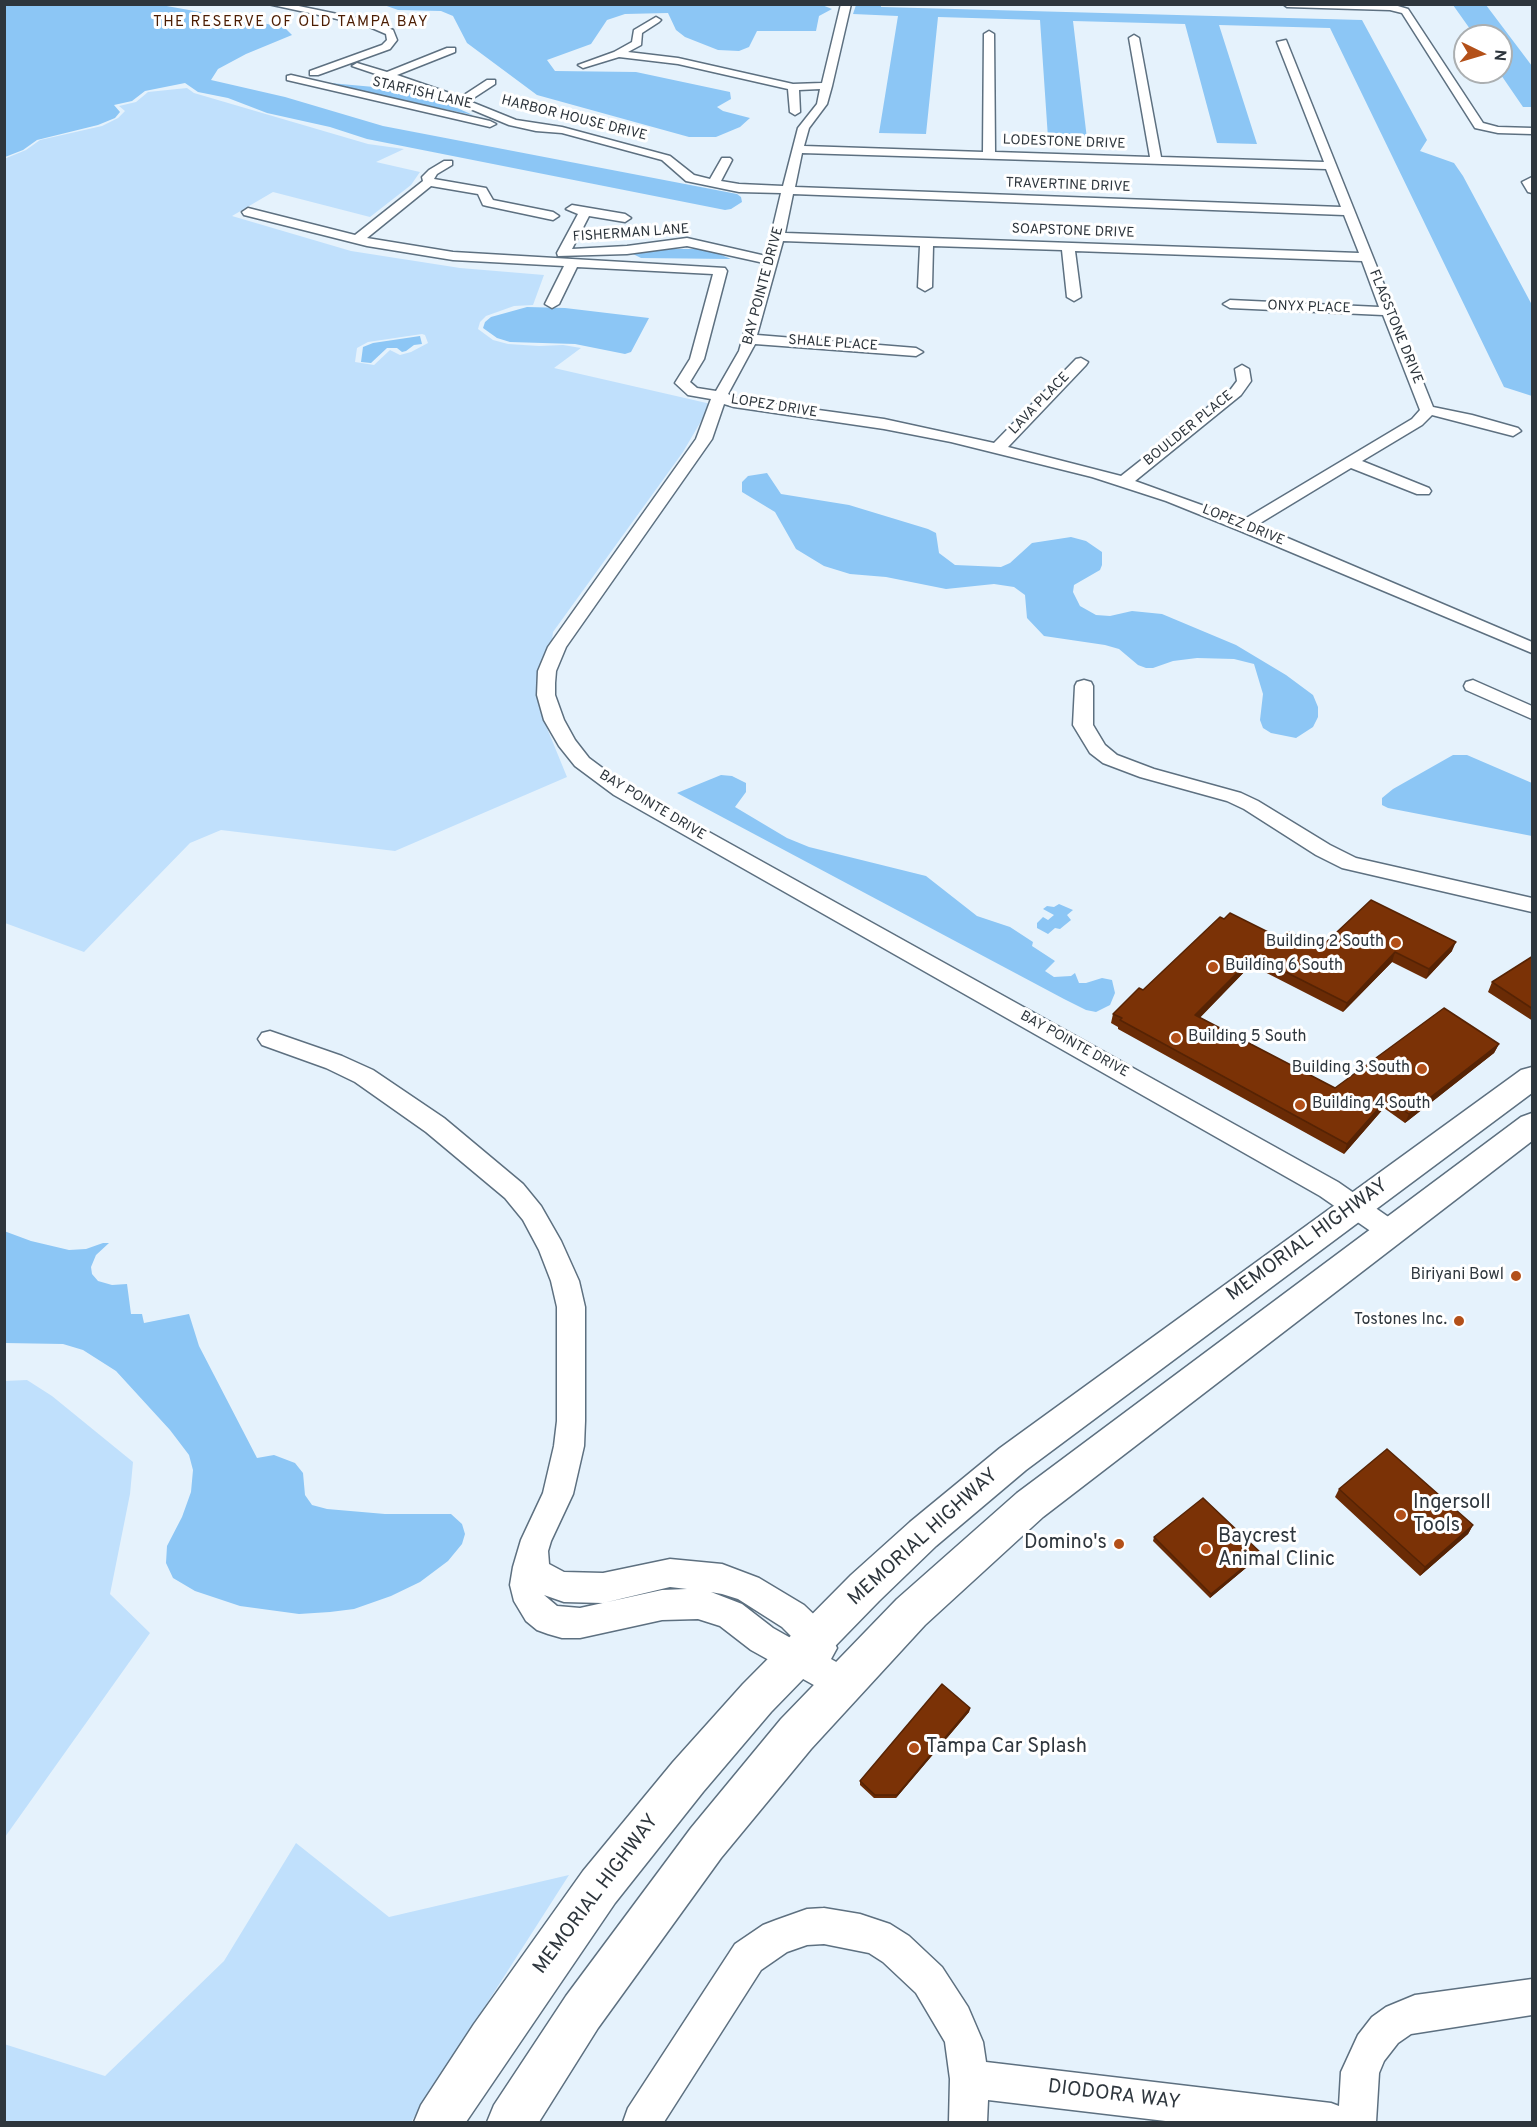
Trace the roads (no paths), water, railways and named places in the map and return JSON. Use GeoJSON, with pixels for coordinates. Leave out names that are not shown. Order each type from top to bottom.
{"type":"FeatureCollection","features":[{"type":"Feature","properties":{"kind":"main road","name":"MEMORIAL HIGHWAY"},"geometry":{"type":"LineString","coordinates":[[438,2122],[497,2032],[599,1887],[688,1777],[805,1647],[865,1588],[955,1507],[1013,1459],[1533,1078]]}},
{"type":"Feature","properties":{"kind":"main road"},"geometry":{"type":"LineString","coordinates":[[511,2122],[582,2013],[685,1870],[796,1734],[911,1612],[1047,1492],[1533,1125]]}},
{"type":"Feature","properties":{"kind":"main road"},"geometry":{"type":"LineString","coordinates":[[1148,1359],[1182,1389]]}},
{"type":"Feature","properties":{"kind":"street"},"geometry":{"type":"LineString","coordinates":[[272,4],[368,23],[390,32],[392,40],[386,47],[314,73],[338,77]]}},
{"type":"Feature","properties":{"kind":"street","name":"BAY POINTE DRIVE"},"geometry":{"type":"LineString","coordinates":[[846,4],[822,104],[804,128],[797,149],[778,237],[751,339],[740,364],[720,396],[704,439],[571,625],[551,659],[547,671],[546,695],[554,720],[573,753],[600,777],[621,791],[1356,1206],[1391,1232]]}},
{"type":"Feature","properties":{"kind":"street"},"geometry":{"type":"LineString","coordinates":[[1287,4],[1390,7],[1405,11],[1479,126],[1498,130],[1533,131]]}},
{"type":"Feature","properties":{"kind":"street"},"geometry":{"type":"LineString","coordinates":[[637,43],[637,32],[656,20]]}},
{"type":"Feature","properties":{"kind":"street"},"geometry":{"type":"LineString","coordinates":[[989,34],[989,155]]}},
{"type":"Feature","properties":{"kind":"street"},"geometry":{"type":"LineString","coordinates":[[1134,38],[1156,160]]}},
{"type":"Feature","properties":{"kind":"street","name":"FLAGSTONE DRIVE"},"geometry":{"type":"LineString","coordinates":[[1282,42],[1427,410]]}},
{"type":"Feature","properties":{"kind":"street"},"geometry":{"type":"LineString","coordinates":[[583,65],[618,54],[637,43],[671,53],[678,61]]}},
{"type":"Feature","properties":{"kind":"street"},"geometry":{"type":"LineString","coordinates":[[389,75],[452,50]]}},
{"type":"Feature","properties":{"kind":"street"},"geometry":{"type":"LineString","coordinates":[[618,54],[678,61],[793,87],[828,86]]}},
{"type":"Feature","properties":{"kind":"street","name":"HARBOR HOUSE DRIVE"},"geometry":{"type":"LineString","coordinates":[[357,66],[422,86],[513,123],[562,130],[666,158],[690,178],[740,188],[788,191]]}},
{"type":"Feature","properties":{"kind":"street","name":"STARFISH LANE"},"geometry":{"type":"LineString","coordinates":[[291,78],[434,113],[556,135],[593,145],[618,145]]}},
{"type":"Feature","properties":{"kind":"street","name":"HARBOR HOUSE DRIVE"},"geometry":{"type":"LineString","coordinates":[[363,80],[422,86]]}},
{"type":"Feature","properties":{"kind":"street"},"geometry":{"type":"LineString","coordinates":[[463,101],[470,94],[491,82]]}},
{"type":"Feature","properties":{"kind":"street"},"geometry":{"type":"LineString","coordinates":[[793,87],[795,112]]}},
{"type":"Feature","properties":{"kind":"street","name":"LODESTONE DRIVE"},"geometry":{"type":"LineString","coordinates":[[797,149],[1330,166]]}},
{"type":"Feature","properties":{"kind":"street"},"geometry":{"type":"LineString","coordinates":[[714,182],[726,160]]}},
{"type":"Feature","properties":{"kind":"street"},"geometry":{"type":"LineString","coordinates":[[429,182],[428,177],[433,171],[448,163]]}},
{"type":"Feature","properties":{"kind":"street"},"geometry":{"type":"LineString","coordinates":[[1533,181],[1528,182],[1533,189]]}},
{"type":"Feature","properties":{"kind":"street"},"geometry":{"type":"LineString","coordinates":[[357,240],[429,182],[482,191],[486,195],[487,202],[553,216]]}},
{"type":"Feature","properties":{"kind":"street","name":"TRAVERTINE DRIVE"},"geometry":{"type":"LineString","coordinates":[[788,191],[1347,211]]}},
{"type":"Feature","properties":{"kind":"street"},"geometry":{"type":"LineString","coordinates":[[500,193],[585,212],[626,218]]}},
{"type":"Feature","properties":{"kind":"street"},"geometry":{"type":"LineString","coordinates":[[248,212],[357,240],[453,256],[568,258]]}},
{"type":"Feature","properties":{"kind":"street"},"geometry":{"type":"LineString","coordinates":[[552,304],[585,212]]}},
{"type":"Feature","properties":{"kind":"street"},"geometry":{"type":"LineString","coordinates":[[687,242],[691,237],[712,237]]}},
{"type":"Feature","properties":{"kind":"street","name":"SOAPSTONE DRIVE"},"geometry":{"type":"LineString","coordinates":[[778,237],[1367,257]]}},
{"type":"Feature","properties":{"kind":"street","name":"FISHERMAN LANE"},"geometry":{"type":"LineString","coordinates":[[568,258],[687,242],[771,261]]}},
{"type":"Feature","properties":{"kind":"street"},"geometry":{"type":"LineString","coordinates":[[925,287],[927,242]]}},
{"type":"Feature","properties":{"kind":"street"},"geometry":{"type":"LineString","coordinates":[[1068,247],[1074,297]]}},
{"type":"Feature","properties":{"kind":"street","name":"LOPEZ DRIVE"},"geometry":{"type":"LineString","coordinates":[[568,258],[720,271],[697,359],[682,383],[693,392],[720,396],[734,403],[1002,443],[1127,478],[1250,522],[1533,634]]}},
{"type":"Feature","properties":{"kind":"street","name":"ONYX PLACE"},"geometry":{"type":"LineString","coordinates":[[1230,304],[1388,311]]}},
{"type":"Feature","properties":{"kind":"street","name":"SHALE PLACE"},"geometry":{"type":"LineString","coordinates":[[751,339],[916,352]]}},
{"type":"Feature","properties":{"kind":"street","name":"LAVA PLACE"},"geometry":{"type":"LineString","coordinates":[[1002,443],[1081,362]]}},
{"type":"Feature","properties":{"kind":"street","name":"BOULDER PLACE"},"geometry":{"type":"LineString","coordinates":[[1127,478],[1236,392],[1244,381],[1242,369]]}},
{"type":"Feature","properties":{"kind":"street"},"geometry":{"type":"LineString","coordinates":[[1250,522],[1421,419],[1427,410],[1513,431]]}},
{"type":"Feature","properties":{"kind":"street"},"geometry":{"type":"LineString","coordinates":[[1350,462],[1423,491]]}},
{"type":"Feature","properties":{"kind":"street","name":"LOPEZ DRIVE"},"geometry":{"type":"LineString","coordinates":[[1250,522],[1533,648]]}},
{"type":"Feature","properties":{"kind":"street"},"geometry":{"type":"LineString","coordinates":[[1084,686],[1083,725],[1097,749],[1110,759],[1147,773],[1234,797],[1251,805],[1323,850],[1350,863],[1533,905]]}},
{"type":"Feature","properties":{"kind":"street"},"geometry":{"type":"LineString","coordinates":[[1473,686],[1533,712]]}},
{"type":"Feature","properties":{"kind":"street"},"geometry":{"type":"LineString","coordinates":[[270,1039],[334,1062],[364,1076],[435,1125],[514,1191],[532,1213],[552,1248],[565,1281],[571,1307],[571,1421],[566,1461],[558,1494],[532,1552],[526,1585],[530,1601],[537,1610],[548,1619],[562,1623],[580,1623],[662,1605],[698,1604],[731,1615],[762,1639],[805,1647],[842,1683]]}},
{"type":"Feature","properties":{"kind":"street"},"geometry":{"type":"LineString","coordinates":[[642,2122],[748,1957],[776,1938],[807,1927],[843,1929],[877,1937],[929,1980],[955,2020],[964,2042],[969,2079],[968,2122]]}},
{"type":"Feature","properties":{"kind":"street"},"geometry":{"type":"LineString","coordinates":[[1357,2122],[1360,2072],[1371,2048],[1385,2030],[1399,2020],[1415,2014],[1533,1997]]}},
{"type":"Feature","properties":{"kind":"street","name":"DIODORA WAY"},"geometry":{"type":"LineString","coordinates":[[969,2079],[1331,2122]]}},
{"type":"Feature","properties":{"kind":"water"},"geometry":{"type":"Polygon","coordinates":[[[5,4],[161,5],[284,27],[292,35],[246,54],[218,69],[211,80],[285,97],[383,126],[737,194],[741,197],[742,202],[725,210],[367,139],[330,127],[267,113],[228,98],[198,92],[185,83],[145,91],[132,101],[114,105],[120,112],[115,118],[98,125],[37,140],[23,150],[5,157],[5,4]]]}},
{"type":"Feature","properties":{"kind":"water"},"geometry":{"type":"Polygon","coordinates":[[[384,5],[822,5],[832,9],[819,16],[816,31],[757,31],[749,47],[739,51],[718,50],[685,37],[676,30],[668,13],[625,14],[607,20],[591,44],[547,60],[555,71],[636,72],[730,92],[731,99],[717,107],[723,111],[750,118],[740,127],[716,137],[689,137],[537,95],[467,43],[453,16],[441,11],[398,10],[384,5]]]}},
{"type":"Feature","properties":{"kind":"water"},"geometry":{"type":"Polygon","coordinates":[[[856,5],[881,5],[881,7],[1362,20],[1427,140],[1420,151],[1454,163],[1532,305],[1532,396],[1504,387],[1330,28],[1219,25],[1257,144],[1217,143],[1185,24],[1073,21],[1087,139],[1048,138],[1040,20],[938,17],[926,134],[879,133],[898,16],[853,14],[856,5]]]}},
{"type":"Feature","properties":{"kind":"water"},"geometry":{"type":"Polygon","coordinates":[[[1453,5],[1486,5],[1500,24],[1466,24],[1453,5]]]}},
{"type":"Feature","properties":{"kind":"water"},"geometry":{"type":"Polygon","coordinates":[[[1513,41],[1532,66],[1532,107],[1523,107],[1507,84],[1513,84],[1513,41]]]}},
{"type":"Feature","properties":{"kind":"water"},"geometry":{"type":"Polygon","coordinates":[[[330,83],[418,91],[473,115],[415,103],[330,83]]]}},
{"type":"Feature","properties":{"kind":"water"},"geometry":{"type":"Polygon","coordinates":[[[667,249],[707,249],[731,259],[641,258],[633,254],[667,249]]]}},
{"type":"Feature","properties":{"kind":"water"},"geometry":{"type":"Polygon","coordinates":[[[527,307],[565,308],[649,318],[631,352],[625,354],[575,344],[510,342],[497,338],[483,328],[485,322],[491,317],[527,307]]]}},
{"type":"Feature","properties":{"kind":"water"},"geometry":{"type":"Polygon","coordinates":[[[420,336],[422,344],[414,345],[402,352],[397,348],[387,348],[371,363],[361,362],[363,347],[373,343],[420,336]]]}},
{"type":"Feature","properties":{"kind":"water"},"geometry":{"type":"Polygon","coordinates":[[[767,473],[781,494],[849,505],[928,529],[936,533],[939,553],[955,565],[1001,567],[1010,563],[1032,543],[1071,537],[1086,541],[1102,552],[1102,565],[1100,570],[1074,585],[1073,592],[1080,606],[1096,615],[1110,616],[1132,611],[1162,614],[1236,645],[1286,675],[1313,695],[1318,707],[1318,717],[1313,727],[1296,738],[1271,733],[1263,728],[1260,720],[1263,694],[1254,664],[1234,659],[1197,658],[1146,668],[1138,665],[1119,649],[1044,636],[1027,618],[1025,595],[1014,587],[994,584],[946,589],[886,577],[850,574],[824,566],[796,549],[775,512],[742,492],[742,482],[748,476],[767,473]]]}},
{"type":"Feature","properties":{"kind":"water"},"geometry":{"type":"Polygon","coordinates":[[[1453,755],[1467,755],[1532,783],[1532,836],[1382,805],[1382,798],[1393,789],[1453,755]]]}},
{"type":"Feature","properties":{"kind":"water"},"geometry":{"type":"Polygon","coordinates":[[[721,775],[732,776],[746,783],[746,792],[735,807],[787,838],[809,847],[926,876],[977,916],[1010,927],[1033,942],[1032,946],[1055,961],[1045,971],[1054,977],[1071,976],[1075,973],[1079,983],[1102,978],[1112,980],[1115,993],[1110,1005],[1096,1012],[1086,1010],[677,793],[721,775]]]}},
{"type":"Feature","properties":{"kind":"water"},"geometry":{"type":"Polygon","coordinates":[[[1059,904],[1073,910],[1067,915],[1071,920],[1060,929],[1055,928],[1048,934],[1037,928],[1037,923],[1043,917],[1048,920],[1054,915],[1043,909],[1059,904]]]}},
{"type":"Feature","properties":{"kind":"water"},"geometry":{"type":"Polygon","coordinates":[[[4,1231],[31,1241],[69,1250],[86,1249],[109,1243],[96,1255],[91,1267],[92,1274],[98,1281],[112,1285],[127,1284],[131,1314],[142,1314],[144,1323],[189,1314],[199,1346],[257,1458],[274,1455],[295,1463],[303,1473],[305,1495],[312,1505],[327,1509],[385,1514],[451,1514],[462,1524],[465,1534],[462,1544],[448,1561],[420,1582],[391,1596],[354,1609],[330,1612],[299,1614],[240,1606],[195,1591],[173,1578],[166,1563],[167,1546],[182,1517],[191,1492],[193,1470],[189,1455],[170,1430],[116,1371],[83,1350],[63,1344],[5,1343],[4,1231]]]}},
{"type":"Feature","properties":{"kind":"place","name":"Building 2 South"},"geometry":{"type":"Point","coordinates":[1396,943]}},
{"type":"Feature","properties":{"kind":"place","name":"Building 6 South"},"geometry":{"type":"Point","coordinates":[1213,967]}},
{"type":"Feature","properties":{"kind":"place","name":"Building 5 South"},"geometry":{"type":"Point","coordinates":[1176,1038]}},
{"type":"Feature","properties":{"kind":"place","name":"Building 3 South"},"geometry":{"type":"Point","coordinates":[1422,1069]}},
{"type":"Feature","properties":{"kind":"place","name":"Building 4 South"},"geometry":{"type":"Point","coordinates":[1300,1105]}},
{"type":"Feature","properties":{"kind":"place","name":"Biriyani Bowl"},"geometry":{"type":"Point","coordinates":[1516,1276]}},
{"type":"Feature","properties":{"kind":"place","name":"Tostones Inc."},"geometry":{"type":"Point","coordinates":[1459,1321]}},
{"type":"Feature","properties":{"kind":"place","name":"Ingersoll Tools"},"geometry":{"type":"Point","coordinates":[1401,1515]}},
{"type":"Feature","properties":{"kind":"place","name":"Domino's"},"geometry":{"type":"Point","coordinates":[1119,1544]}},
{"type":"Feature","properties":{"kind":"place","name":"Baycrest Animal Clinic"},"geometry":{"type":"Point","coordinates":[1206,1549]}},
{"type":"Feature","properties":{"kind":"place","name":"Tampa Car Splash"},"geometry":{"type":"Point","coordinates":[914,1748]}},
{"type":"Feature","properties":{"kind":"district","name":"THE RESERVE OF OLD TAMPA BAY"},"geometry":{"type":"Point","coordinates":[291,23]}}]}
